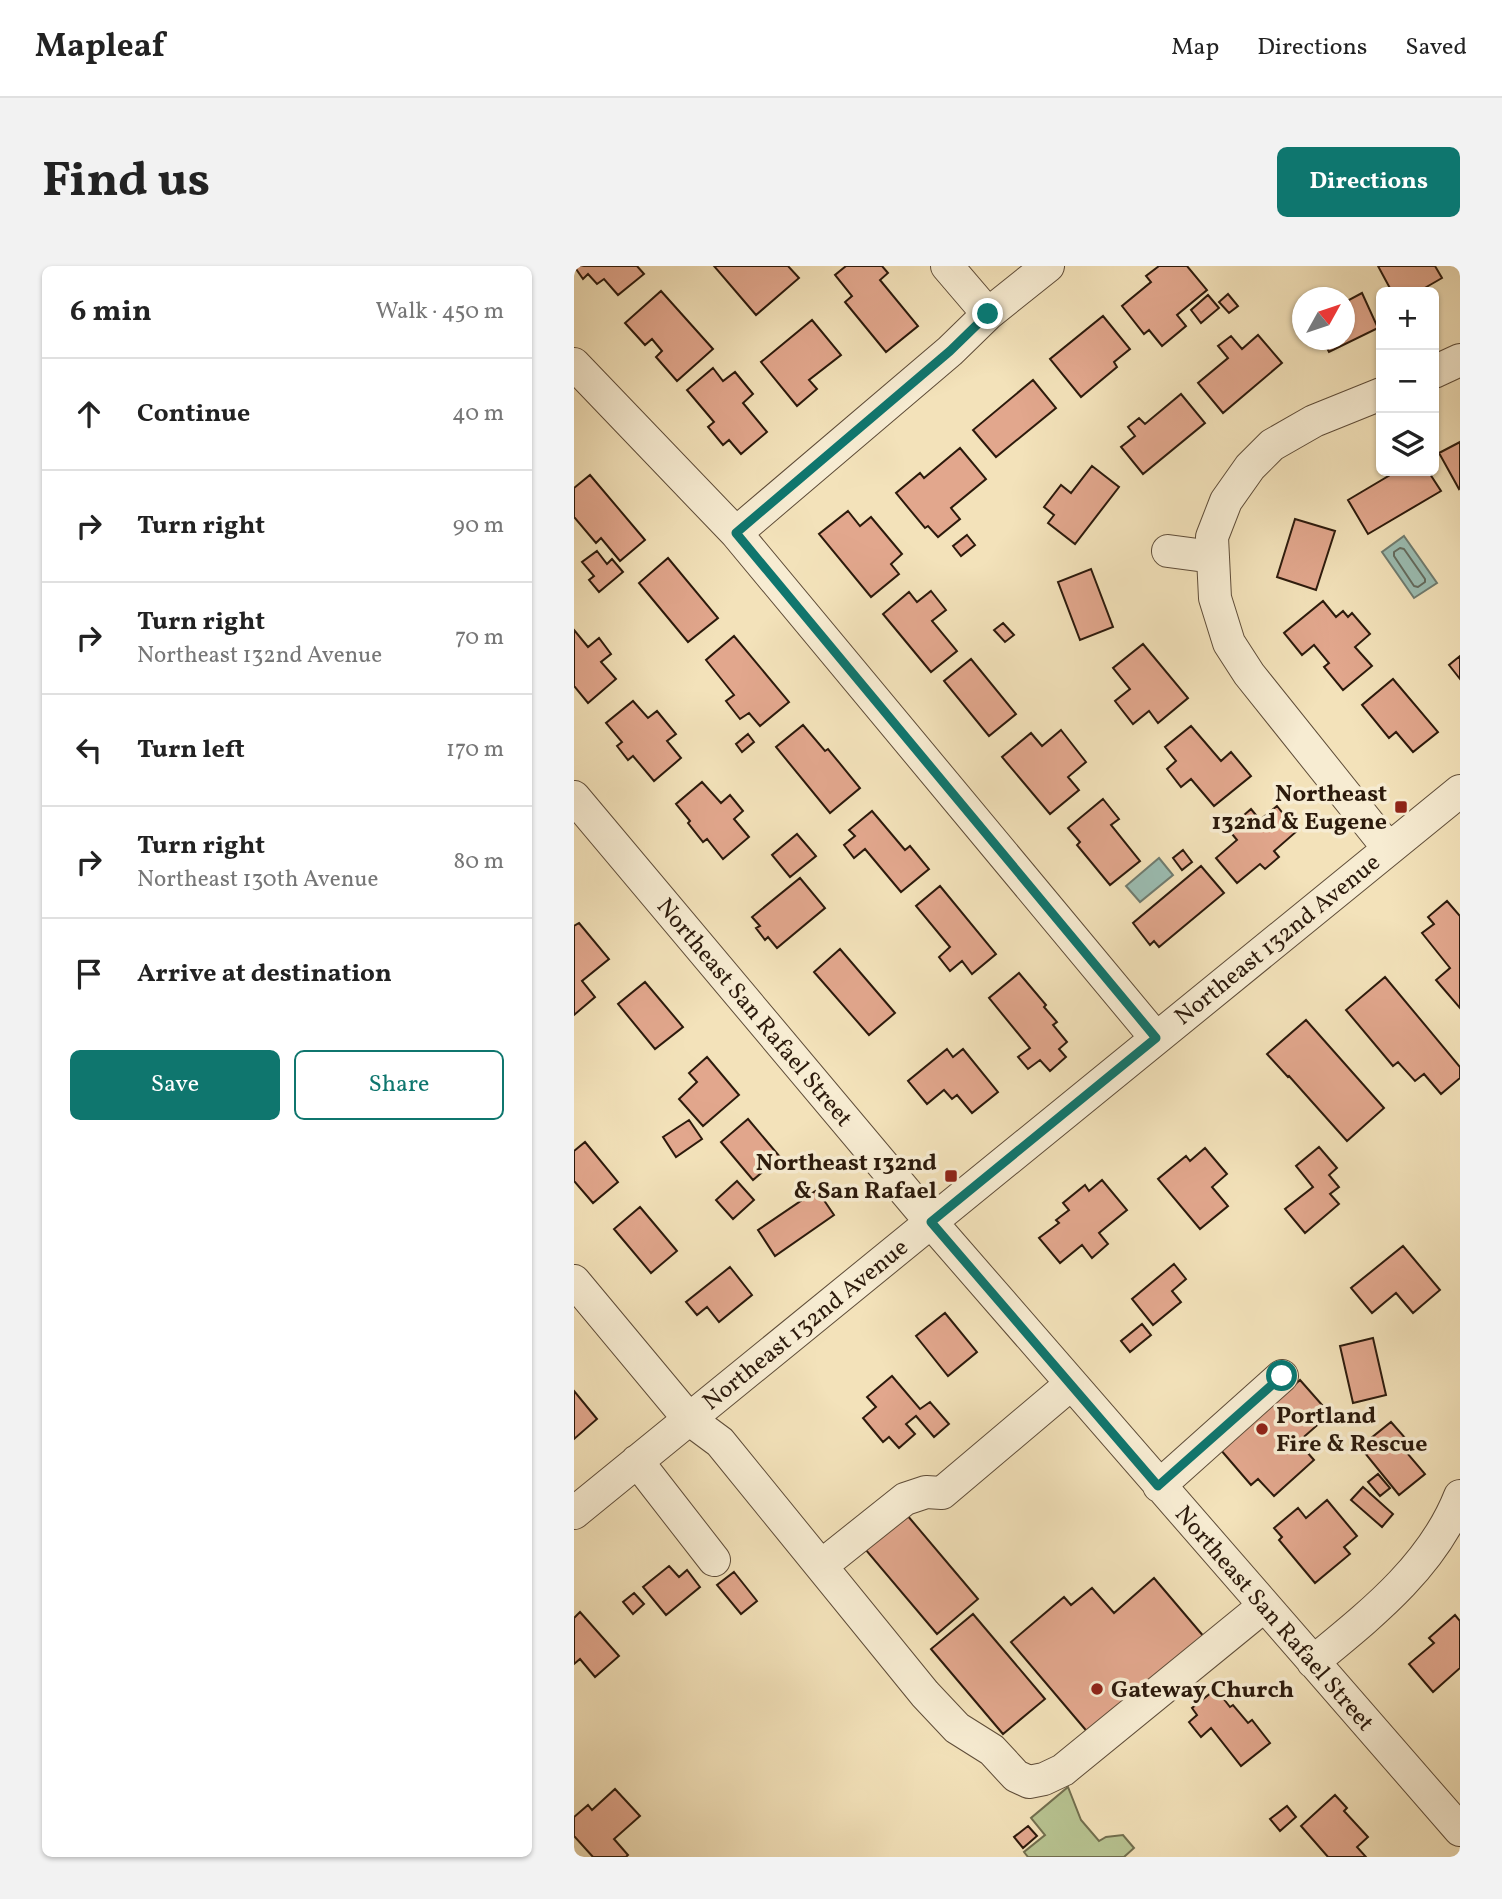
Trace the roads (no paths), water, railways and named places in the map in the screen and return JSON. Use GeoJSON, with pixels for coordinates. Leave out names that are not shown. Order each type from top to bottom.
{"type":"FeatureCollection","features":[{"type":"Feature","properties":{"kind":"street"},"geometry":{"type":"LineString","coordinates":[[947,266],[988,314]]}},
{"type":"Feature","properties":{"kind":"street"},"geometry":{"type":"LineString","coordinates":[[736,533],[950,351],[988,314],[1048,266]]}},
{"type":"Feature","properties":{"kind":"street"},"geometry":{"type":"LineString","coordinates":[[1439,370],[1460,360]]}},
{"type":"Feature","properties":{"kind":"street"},"geometry":{"type":"LineString","coordinates":[[574,364],[736,533],[1156,1038]]}},
{"type":"Feature","properties":{"kind":"street"},"geometry":{"type":"LineString","coordinates":[[1376,396],[1314,421],[1272,445],[1250,467],[1226,501],[1212,537],[1215,598],[1229,643],[1249,674],[1389,849]]}},
{"type":"Feature","properties":{"kind":"street"},"geometry":{"type":"LineString","coordinates":[[1168,551],[1213,557]]}},
{"type":"Feature","properties":{"kind":"street","name":"Northeast San Rafael Street"},"geometry":{"type":"LineString","coordinates":[[574,797],[931,1222],[1460,1830]]}},
{"type":"Feature","properties":{"kind":"street","name":"Northeast 132nd Avenue"},"geometry":{"type":"LineString","coordinates":[[574,1513],[1389,849],[1457,799]]}},
{"type":"Feature","properties":{"kind":"street"},"geometry":{"type":"LineString","coordinates":[[574,1281],[690,1419],[720,1442],[925,1694],[957,1728],[992,1750],[1016,1776],[1028,1782],[1044,1779],[1063,1770],[1264,1606]]}},
{"type":"Feature","properties":{"kind":"street"},"geometry":{"type":"LineString","coordinates":[[1158,1486],[1282,1376]]}},
{"type":"Feature","properties":{"kind":"street"},"geometry":{"type":"LineString","coordinates":[[821,1566],[905,1499],[926,1492],[942,1493],[1071,1384]]}},
{"type":"Feature","properties":{"kind":"street"},"geometry":{"type":"LineString","coordinates":[[637,1461],[714,1560]]}},
{"type":"Feature","properties":{"kind":"street"},"geometry":{"type":"LineString","coordinates":[[1313,1662],[1373,1612],[1407,1578],[1434,1543],[1460,1496]]}},
{"type":"Feature","properties":{"kind":"water"},"geometry":{"type":"Polygon","coordinates":[[[1404,536],[1437,583],[1414,598],[1382,552],[1404,536]]]}},
{"type":"Feature","properties":{"kind":"water"},"geometry":{"type":"Polygon","coordinates":[[[1159,858],[1173,875],[1140,902],[1126,886],[1159,858]]]}},
{"type":"Feature","properties":{"kind":"place","name":"Northeast 132nd & Eugene"},"geometry":{"type":"Point","coordinates":[1401,807]}},
{"type":"Feature","properties":{"kind":"place","name":"Northeast 132nd & San Rafael"},"geometry":{"type":"Point","coordinates":[951,1176]}},
{"type":"Feature","properties":{"kind":"place","name":"Portland Fire & Rescue"},"geometry":{"type":"Point","coordinates":[1262,1429]}},
{"type":"Feature","properties":{"kind":"place","name":"Gateway Church"},"geometry":{"type":"Point","coordinates":[1097,1689]}}]}
